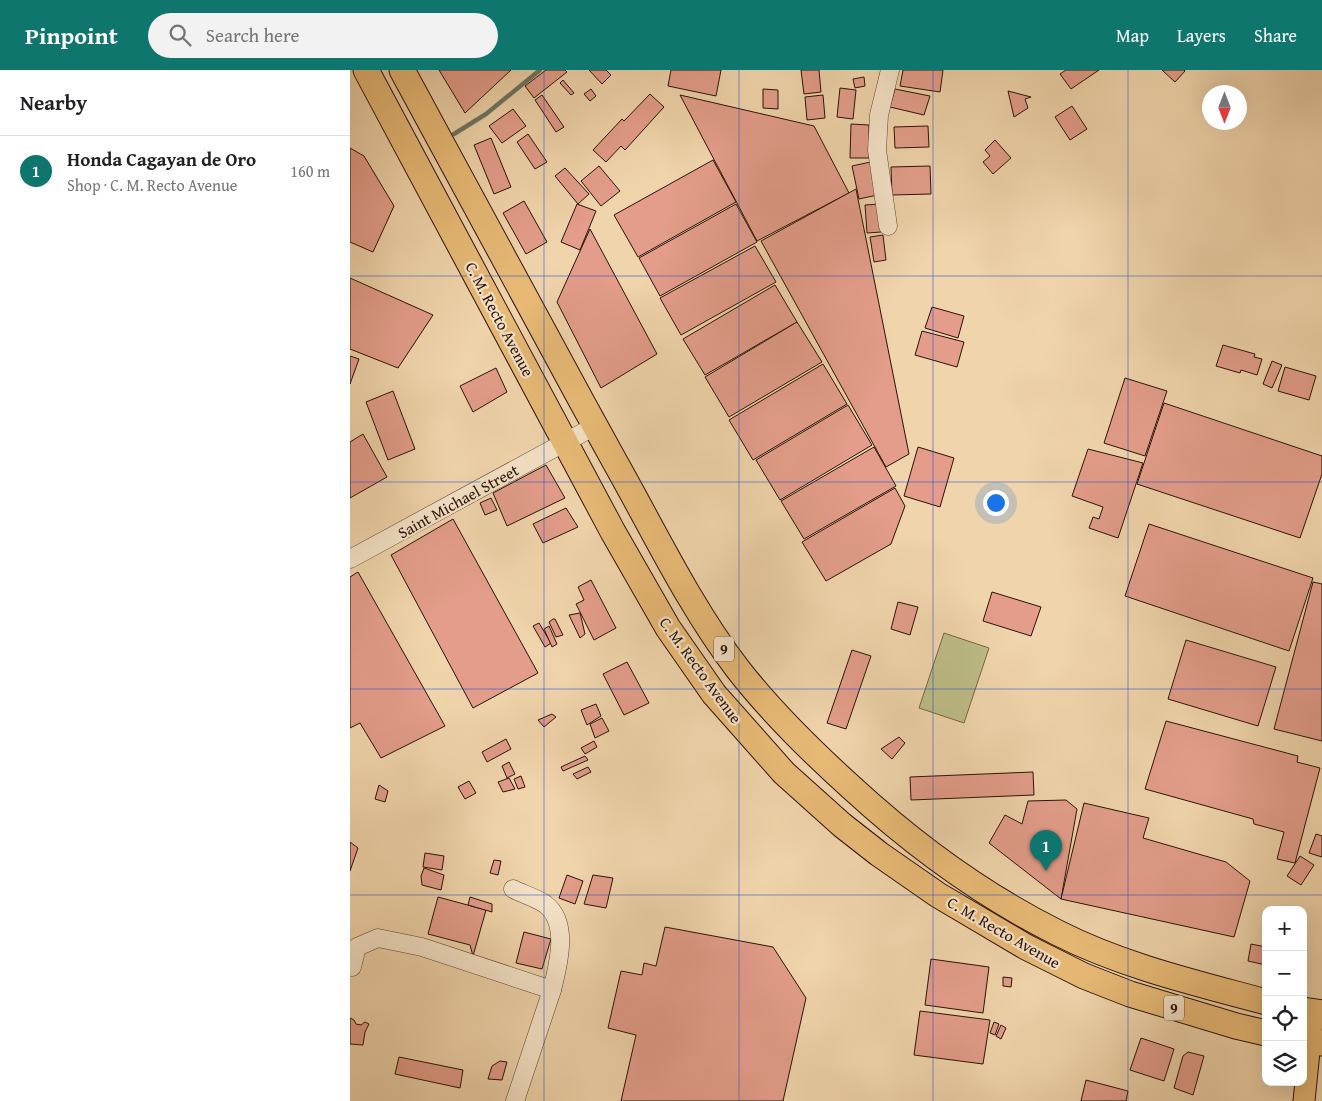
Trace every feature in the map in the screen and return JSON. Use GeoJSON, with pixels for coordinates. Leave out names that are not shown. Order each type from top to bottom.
{"type":"FeatureCollection","features":[{"type":"Feature","properties":{"kind":"highway","name":"C. M. Recto Avenue"},"geometry":{"type":"LineString","coordinates":[[366,70],[613,532],[668,628],[714,694],[784,773],[842,825],[879,854],[938,895],[1026,947],[1084,976],[1130,994],[1262,1032]]}},
{"type":"Feature","properties":{"kind":"highway","name":"C. M. Recto Avenue"},"geometry":{"type":"LineString","coordinates":[[402,70],[595,426],[705,623],[761,698],[831,770],[911,840],[998,900],[1057,933],[1095,950],[1199,984],[1262,1001]]}},
{"type":"Feature","properties":{"kind":"main road"},"geometry":{"type":"LineString","coordinates":[[1304,1101],[1312,1042],[1313,1012]]}},
{"type":"Feature","properties":{"kind":"street"},"geometry":{"type":"LineString","coordinates":[[888,226],[877,150],[879,115],[890,70]]}},
{"type":"Feature","properties":{"kind":"street","name":"Saint Michael Street"},"geometry":{"type":"LineString","coordinates":[[350,559],[595,426]]}},
{"type":"Feature","properties":{"kind":"street"},"geometry":{"type":"LineString","coordinates":[[513,889],[545,904],[556,919],[560,930],[558,968],[515,1101]]}},
{"type":"Feature","properties":{"kind":"street"},"geometry":{"type":"LineString","coordinates":[[352,967],[357,947],[378,938],[422,947],[552,990]]}},
{"type":"Feature","properties":{"kind":"shaded area"},"geometry":{"type":"Polygon","coordinates":[[[944,633],[989,648],[964,723],[919,708],[944,633]]]}},
{"type":"Feature","properties":{"kind":"building"},"geometry":{"type":"Polygon","coordinates":[[[439,70],[511,70],[465,113],[439,70]]]}},
{"type":"Feature","properties":{"kind":"building"},"geometry":{"type":"Polygon","coordinates":[[[546,70],[565,70],[567,72],[534,98],[525,86],[546,70]]]}},
{"type":"Feature","properties":{"kind":"building"},"geometry":{"type":"Polygon","coordinates":[[[589,70],[606,70],[611,75],[602,84],[589,70]]]}},
{"type":"Feature","properties":{"kind":"building"},"geometry":{"type":"Polygon","coordinates":[[[671,70],[721,70],[716,96],[668,86],[671,70]]]}},
{"type":"Feature","properties":{"kind":"building"},"geometry":{"type":"Polygon","coordinates":[[[801,70],[819,70],[821,92],[804,94],[801,70]]]}},
{"type":"Feature","properties":{"kind":"building"},"geometry":{"type":"Polygon","coordinates":[[[903,70],[943,70],[940,92],[900,86],[903,70]]]}},
{"type":"Feature","properties":{"kind":"building"},"geometry":{"type":"Polygon","coordinates":[[[1066,70],[1099,70],[1071,89],[1060,74],[1066,70]]]}},
{"type":"Feature","properties":{"kind":"building"},"geometry":{"type":"Polygon","coordinates":[[[1162,70],[1184,70],[1185,71],[1175,82],[1162,70]]]}},
{"type":"Feature","properties":{"kind":"building"},"geometry":{"type":"Polygon","coordinates":[[[864,77],[865,86],[855,88],[853,79],[864,77]]]}},
{"type":"Feature","properties":{"kind":"building"},"geometry":{"type":"Polygon","coordinates":[[[563,80],[574,93],[571,95],[560,83],[563,80]]]}},
{"type":"Feature","properties":{"kind":"building"},"geometry":{"type":"Polygon","coordinates":[[[840,88],[856,90],[853,119],[837,117],[840,88]]]}},
{"type":"Feature","properties":{"kind":"building"},"geometry":{"type":"Polygon","coordinates":[[[591,89],[596,96],[590,101],[584,94],[591,89]]]}},
{"type":"Feature","properties":{"kind":"building"},"geometry":{"type":"Polygon","coordinates":[[[763,89],[778,90],[778,109],[763,108],[763,89]]]}},
{"type":"Feature","properties":{"kind":"building"},"geometry":{"type":"Polygon","coordinates":[[[895,89],[930,96],[924,115],[890,107],[895,89]]]}},
{"type":"Feature","properties":{"kind":"building"},"geometry":{"type":"Polygon","coordinates":[[[1008,91],[1031,97],[1025,99],[1028,108],[1014,117],[1008,91]]]}},
{"type":"Feature","properties":{"kind":"building"},"geometry":{"type":"Polygon","coordinates":[[[650,94],[664,107],[625,150],[621,146],[606,162],[593,150],[622,119],[624,121],[650,94]]]}},
{"type":"Feature","properties":{"kind":"building"},"geometry":{"type":"Polygon","coordinates":[[[542,95],[564,127],[556,132],[535,100],[542,95]]]}},
{"type":"Feature","properties":{"kind":"building"},"geometry":{"type":"Polygon","coordinates":[[[680,95],[814,126],[849,193],[757,241],[680,95]]]}},
{"type":"Feature","properties":{"kind":"building"},"geometry":{"type":"Polygon","coordinates":[[[823,95],[825,118],[807,120],[805,97],[823,95]]]}},
{"type":"Feature","properties":{"kind":"building"},"geometry":{"type":"Polygon","coordinates":[[[1072,106],[1087,129],[1070,140],[1055,117],[1072,106]]]}},
{"type":"Feature","properties":{"kind":"building"},"geometry":{"type":"Polygon","coordinates":[[[513,109],[526,126],[502,143],[489,126],[513,109]]]}},
{"type":"Feature","properties":{"kind":"building"},"geometry":{"type":"Polygon","coordinates":[[[851,124],[869,125],[869,158],[850,158],[851,124]]]}},
{"type":"Feature","properties":{"kind":"building"},"geometry":{"type":"Polygon","coordinates":[[[928,126],[929,147],[895,148],[894,127],[928,126]]]}},
{"type":"Feature","properties":{"kind":"building"},"geometry":{"type":"Polygon","coordinates":[[[528,134],[547,162],[535,169],[517,142],[528,134]]]}},
{"type":"Feature","properties":{"kind":"building"},"geometry":{"type":"Polygon","coordinates":[[[491,138],[511,187],[494,194],[474,145],[491,138]]]}},
{"type":"Feature","properties":{"kind":"building"},"geometry":{"type":"Polygon","coordinates":[[[995,140],[1011,158],[993,174],[983,162],[990,156],[985,150],[995,140]]]}},
{"type":"Feature","properties":{"kind":"building"},"geometry":{"type":"Polygon","coordinates":[[[350,148],[364,156],[394,206],[373,252],[350,242],[350,148]]]}},
{"type":"Feature","properties":{"kind":"building"},"geometry":{"type":"Polygon","coordinates":[[[713,160],[736,202],[638,257],[614,215],[713,160]]]}},
{"type":"Feature","properties":{"kind":"building"},"geometry":{"type":"Polygon","coordinates":[[[875,161],[882,194],[859,199],[852,166],[875,161]]]}},
{"type":"Feature","properties":{"kind":"building"},"geometry":{"type":"Polygon","coordinates":[[[599,166],[620,191],[601,206],[581,181],[599,166]]]}},
{"type":"Feature","properties":{"kind":"building"},"geometry":{"type":"Polygon","coordinates":[[[930,166],[931,194],[892,195],[891,167],[930,166]]]}},
{"type":"Feature","properties":{"kind":"building"},"geometry":{"type":"Polygon","coordinates":[[[565,168],[589,194],[578,204],[555,176],[565,168]]]}},
{"type":"Feature","properties":{"kind":"building"},"geometry":{"type":"Polygon","coordinates":[[[856,189],[909,454],[886,467],[761,241],[856,189]]]}},
{"type":"Feature","properties":{"kind":"building"},"geometry":{"type":"Polygon","coordinates":[[[524,201],[547,242],[526,254],[503,213],[524,201]]]}},
{"type":"Feature","properties":{"kind":"building"},"geometry":{"type":"Polygon","coordinates":[[[577,204],[596,211],[580,250],[561,242],[577,204]]]}},
{"type":"Feature","properties":{"kind":"building"},"geometry":{"type":"Polygon","coordinates":[[[736,204],[757,242],[660,296],[639,258],[736,204]]]}},
{"type":"Feature","properties":{"kind":"building"},"geometry":{"type":"Polygon","coordinates":[[[879,204],[881,232],[867,233],[865,205],[879,204]]]}},
{"type":"Feature","properties":{"kind":"building"},"geometry":{"type":"Polygon","coordinates":[[[590,229],[657,354],[601,388],[557,302],[590,229]]]}},
{"type":"Feature","properties":{"kind":"building"},"geometry":{"type":"Polygon","coordinates":[[[883,235],[886,260],[874,262],[870,237],[883,235]]]}},
{"type":"Feature","properties":{"kind":"building"},"geometry":{"type":"Polygon","coordinates":[[[755,246],[776,282],[681,335],[660,298],[755,246]]]}},
{"type":"Feature","properties":{"kind":"building"},"geometry":{"type":"Polygon","coordinates":[[[350,278],[433,315],[398,368],[350,349],[350,278]]]}},
{"type":"Feature","properties":{"kind":"building"},"geometry":{"type":"Polygon","coordinates":[[[775,285],[797,322],[705,375],[683,339],[775,285]]]}},
{"type":"Feature","properties":{"kind":"building"},"geometry":{"type":"Polygon","coordinates":[[[932,307],[964,316],[958,338],[925,328],[932,307]]]}},
{"type":"Feature","properties":{"kind":"building"},"geometry":{"type":"Polygon","coordinates":[[[797,322],[822,362],[729,417],[705,377],[797,322]]]}},
{"type":"Feature","properties":{"kind":"building"},"geometry":{"type":"Polygon","coordinates":[[[922,331],[964,342],[957,367],[915,355],[922,331]]]}},
{"type":"Feature","properties":{"kind":"building"},"geometry":{"type":"Polygon","coordinates":[[[1223,345],[1255,354],[1254,357],[1262,359],[1257,375],[1241,370],[1240,373],[1216,366],[1223,345]]]}},
{"type":"Feature","properties":{"kind":"building"},"geometry":{"type":"Polygon","coordinates":[[[350,356],[359,359],[350,384],[350,356]]]}},
{"type":"Feature","properties":{"kind":"building"},"geometry":{"type":"Polygon","coordinates":[[[1272,361],[1282,365],[1272,388],[1263,384],[1272,361]]]}},
{"type":"Feature","properties":{"kind":"building"},"geometry":{"type":"Polygon","coordinates":[[[823,364],[847,404],[753,460],[729,420],[823,364]]]}},
{"type":"Feature","properties":{"kind":"building"},"geometry":{"type":"Polygon","coordinates":[[[1285,367],[1316,376],[1309,400],[1278,391],[1285,367]]]}},
{"type":"Feature","properties":{"kind":"building"},"geometry":{"type":"Polygon","coordinates":[[[496,368],[507,392],[473,412],[460,386],[496,368]]]}},
{"type":"Feature","properties":{"kind":"building"},"geometry":{"type":"Polygon","coordinates":[[[1125,378],[1167,391],[1145,456],[1104,443],[1125,378]]]}},
{"type":"Feature","properties":{"kind":"building"},"geometry":{"type":"Polygon","coordinates":[[[393,391],[415,449],[388,460],[366,402],[393,391]]]}},
{"type":"Feature","properties":{"kind":"building"},"geometry":{"type":"Polygon","coordinates":[[[1164,403],[1322,456],[1322,474],[1300,538],[1137,484],[1164,403]]]}},
{"type":"Feature","properties":{"kind":"building"},"geometry":{"type":"Polygon","coordinates":[[[848,405],[872,445],[780,500],[756,460],[848,405]]]}},
{"type":"Feature","properties":{"kind":"building"},"geometry":{"type":"Polygon","coordinates":[[[363,434],[387,477],[350,498],[350,442],[363,434]]]}},
{"type":"Feature","properties":{"kind":"building"},"geometry":{"type":"Polygon","coordinates":[[[874,447],[896,486],[804,539],[781,501],[874,447]]]}},
{"type":"Feature","properties":{"kind":"building"},"geometry":{"type":"Polygon","coordinates":[[[918,447],[954,458],[940,507],[904,496],[918,447]]]}},
{"type":"Feature","properties":{"kind":"building"},"geometry":{"type":"Polygon","coordinates":[[[1088,449],[1143,463],[1118,538],[1089,528],[1093,517],[1099,519],[1103,507],[1072,496],[1088,449]]]}},
{"type":"Feature","properties":{"kind":"building"},"geometry":{"type":"Polygon","coordinates":[[[546,465],[565,498],[507,526],[493,493],[546,465]]]}},
{"type":"Feature","properties":{"kind":"building"},"geometry":{"type":"Polygon","coordinates":[[[895,488],[905,506],[891,544],[826,581],[802,542],[895,488]]]}},
{"type":"Feature","properties":{"kind":"building"},"geometry":{"type":"Polygon","coordinates":[[[491,498],[497,510],[485,515],[480,503],[491,498]]]}},
{"type":"Feature","properties":{"kind":"building"},"geometry":{"type":"Polygon","coordinates":[[[566,508],[578,527],[543,543],[533,524],[566,508]]]}},
{"type":"Feature","properties":{"kind":"building"},"geometry":{"type":"Polygon","coordinates":[[[453,519],[538,673],[473,708],[391,555],[453,519]]]}},
{"type":"Feature","properties":{"kind":"building"},"geometry":{"type":"Polygon","coordinates":[[[1149,524],[1313,578],[1289,651],[1125,596],[1149,524]]]}},
{"type":"Feature","properties":{"kind":"building"},"geometry":{"type":"Polygon","coordinates":[[[358,572],[445,726],[381,758],[360,723],[350,728],[350,577],[358,572]]]}},
{"type":"Feature","properties":{"kind":"building"},"geometry":{"type":"Polygon","coordinates":[[[591,580],[616,628],[594,640],[576,604],[584,600],[578,587],[591,580]]]}},
{"type":"Feature","properties":{"kind":"building"},"geometry":{"type":"Polygon","coordinates":[[[1313,582],[1322,584],[1322,741],[1274,729],[1313,582]]]}},
{"type":"Feature","properties":{"kind":"building"},"geometry":{"type":"Polygon","coordinates":[[[992,592],[1041,607],[1031,636],[983,621],[992,592]]]}},
{"type":"Feature","properties":{"kind":"building"},"geometry":{"type":"Polygon","coordinates":[[[898,602],[918,607],[910,635],[891,629],[898,602]]]}},
{"type":"Feature","properties":{"kind":"building"},"geometry":{"type":"Polygon","coordinates":[[[580,613],[585,634],[580,638],[569,615],[580,613]]]}},
{"type":"Feature","properties":{"kind":"building"},"geometry":{"type":"Polygon","coordinates":[[[555,619],[563,635],[556,637],[549,622],[555,619]]]}},
{"type":"Feature","properties":{"kind":"building"},"geometry":{"type":"Polygon","coordinates":[[[539,623],[551,643],[545,647],[533,626],[539,623]]]}},
{"type":"Feature","properties":{"kind":"building"},"geometry":{"type":"Polygon","coordinates":[[[549,626],[557,644],[552,647],[544,629],[549,626]]]}},
{"type":"Feature","properties":{"kind":"building"},"geometry":{"type":"Polygon","coordinates":[[[1186,640],[1276,667],[1258,726],[1168,699],[1186,640]]]}},
{"type":"Feature","properties":{"kind":"building"},"geometry":{"type":"Polygon","coordinates":[[[852,650],[871,656],[846,729],[827,723],[852,650]]]}},
{"type":"Feature","properties":{"kind":"building"},"geometry":{"type":"Polygon","coordinates":[[[627,662],[649,703],[624,715],[603,674],[627,662]]]}},
{"type":"Feature","properties":{"kind":"building"},"geometry":{"type":"Polygon","coordinates":[[[596,704],[601,716],[587,725],[581,710],[596,704]]]}},
{"type":"Feature","properties":{"kind":"building"},"geometry":{"type":"Polygon","coordinates":[[[552,714],[556,717],[544,727],[538,720],[552,714]]]}},
{"type":"Feature","properties":{"kind":"building"},"geometry":{"type":"Polygon","coordinates":[[[602,718],[609,731],[595,738],[590,724],[602,718]]]}},
{"type":"Feature","properties":{"kind":"building"},"geometry":{"type":"Polygon","coordinates":[[[1166,721],[1298,756],[1297,762],[1320,768],[1295,863],[1277,859],[1284,832],[1254,824],[1253,819],[1145,789],[1166,721]]]}},
{"type":"Feature","properties":{"kind":"building"},"geometry":{"type":"Polygon","coordinates":[[[899,737],[905,743],[892,759],[881,749],[899,737]]]}},
{"type":"Feature","properties":{"kind":"building"},"geometry":{"type":"Polygon","coordinates":[[[506,739],[511,749],[487,762],[482,752],[506,739]]]}},
{"type":"Feature","properties":{"kind":"building"},"geometry":{"type":"Polygon","coordinates":[[[594,741],[597,747],[585,754],[581,748],[594,741]]]}},
{"type":"Feature","properties":{"kind":"building"},"geometry":{"type":"Polygon","coordinates":[[[585,756],[588,760],[563,771],[561,767],[585,756]]]}},
{"type":"Feature","properties":{"kind":"building"},"geometry":{"type":"Polygon","coordinates":[[[509,762],[515,774],[507,778],[502,766],[509,762]]]}},
{"type":"Feature","properties":{"kind":"building"},"geometry":{"type":"Polygon","coordinates":[[[588,767],[591,772],[577,779],[573,774],[588,767]]]}},
{"type":"Feature","properties":{"kind":"building"},"geometry":{"type":"Polygon","coordinates":[[[1033,772],[1034,795],[911,800],[910,777],[1033,772]]]}},
{"type":"Feature","properties":{"kind":"building"},"geometry":{"type":"Polygon","coordinates":[[[521,776],[525,787],[518,789],[514,779],[521,776]]]}},
{"type":"Feature","properties":{"kind":"building"},"geometry":{"type":"Polygon","coordinates":[[[509,778],[515,789],[503,792],[498,782],[509,778]]]}},
{"type":"Feature","properties":{"kind":"building"},"geometry":{"type":"Polygon","coordinates":[[[469,781],[476,793],[465,799],[458,787],[469,781]]]}},
{"type":"Feature","properties":{"kind":"building"},"geometry":{"type":"Polygon","coordinates":[[[379,785],[388,791],[385,802],[375,799],[379,785]]]}},
{"type":"Feature","properties":{"kind":"building"},"geometry":{"type":"Polygon","coordinates":[[[1066,800],[1077,809],[1061,899],[989,843],[1005,815],[1022,824],[1028,801],[1066,800]]]}},
{"type":"Feature","properties":{"kind":"building"},"geometry":{"type":"Polygon","coordinates":[[[1084,803],[1149,818],[1143,838],[1226,862],[1250,881],[1234,937],[1061,899],[1084,803]]]}},
{"type":"Feature","properties":{"kind":"building"},"geometry":{"type":"Polygon","coordinates":[[[1316,834],[1322,836],[1322,857],[1309,853],[1316,834]]]}},
{"type":"Feature","properties":{"kind":"building"},"geometry":{"type":"Polygon","coordinates":[[[350,842],[358,848],[350,871],[350,842]]]}},
{"type":"Feature","properties":{"kind":"building"},"geometry":{"type":"Polygon","coordinates":[[[425,853],[444,856],[442,870],[423,867],[425,853]]]}},
{"type":"Feature","properties":{"kind":"building"},"geometry":{"type":"Polygon","coordinates":[[[1300,856],[1314,865],[1301,885],[1287,876],[1300,856]]]}},
{"type":"Feature","properties":{"kind":"building"},"geometry":{"type":"Polygon","coordinates":[[[494,860],[501,861],[498,875],[490,873],[494,860]]]}},
{"type":"Feature","properties":{"kind":"building"},"geometry":{"type":"Polygon","coordinates":[[[424,868],[444,875],[441,890],[422,885],[421,876],[424,868]]]}},
{"type":"Feature","properties":{"kind":"building"},"geometry":{"type":"Polygon","coordinates":[[[567,875],[583,881],[575,904],[559,898],[567,875]]]}},
{"type":"Feature","properties":{"kind":"building"},"geometry":{"type":"Polygon","coordinates":[[[593,875],[613,878],[606,908],[584,904],[593,875]]]}},
{"type":"Feature","properties":{"kind":"building"},"geometry":{"type":"Polygon","coordinates":[[[438,897],[486,910],[473,956],[470,945],[428,934],[438,897]]]}},
{"type":"Feature","properties":{"kind":"building"},"geometry":{"type":"Polygon","coordinates":[[[470,897],[492,904],[492,912],[468,905],[470,897]]]}},
{"type":"Feature","properties":{"kind":"building"},"geometry":{"type":"Polygon","coordinates":[[[665,927],[773,947],[806,998],[783,1101],[621,1101],[636,1035],[608,1028],[621,971],[642,975],[644,963],[656,966],[665,927]]]}},
{"type":"Feature","properties":{"kind":"building"},"geometry":{"type":"Polygon","coordinates":[[[524,932],[551,939],[542,969],[516,963],[524,932]]]}},
{"type":"Feature","properties":{"kind":"building"},"geometry":{"type":"Polygon","coordinates":[[[1251,944],[1262,946],[1262,964],[1248,961],[1251,944]]]}},
{"type":"Feature","properties":{"kind":"building"},"geometry":{"type":"Polygon","coordinates":[[[931,959],[989,967],[983,1013],[925,1005],[931,959]]]}},
{"type":"Feature","properties":{"kind":"building"},"geometry":{"type":"Polygon","coordinates":[[[1003,977],[1012,978],[1011,987],[1003,986],[1003,977]]]}},
{"type":"Feature","properties":{"kind":"building"},"geometry":{"type":"Polygon","coordinates":[[[920,1011],[990,1020],[983,1064],[914,1055],[920,1011]]]}},
{"type":"Feature","properties":{"kind":"building"},"geometry":{"type":"Polygon","coordinates":[[[350,1018],[356,1024],[361,1025],[365,1022],[369,1024],[365,1032],[363,1045],[350,1044],[350,1018]]]}},
{"type":"Feature","properties":{"kind":"building"},"geometry":{"type":"Polygon","coordinates":[[[994,1022],[999,1024],[995,1035],[990,1033],[994,1022]]]}},
{"type":"Feature","properties":{"kind":"building"},"geometry":{"type":"Polygon","coordinates":[[[1001,1025],[1006,1028],[1001,1039],[996,1036],[1001,1025]]]}},
{"type":"Feature","properties":{"kind":"building"},"geometry":{"type":"Polygon","coordinates":[[[1141,1038],[1174,1049],[1164,1081],[1130,1070],[1141,1038]]]}},
{"type":"Feature","properties":{"kind":"building"},"geometry":{"type":"Polygon","coordinates":[[[1188,1052],[1204,1056],[1193,1095],[1174,1088],[1183,1056],[1188,1052]]]}},
{"type":"Feature","properties":{"kind":"building"},"geometry":{"type":"Polygon","coordinates":[[[399,1057],[463,1070],[460,1088],[395,1074],[399,1057]]]}},
{"type":"Feature","properties":{"kind":"building"},"geometry":{"type":"Polygon","coordinates":[[[500,1061],[507,1062],[502,1080],[488,1079],[492,1066],[500,1061]]]}},
{"type":"Feature","properties":{"kind":"building"},"geometry":{"type":"Polygon","coordinates":[[[1086,1080],[1128,1091],[1126,1101],[1081,1101],[1086,1080]]]}},
{"type":"Feature","properties":{"kind":"waterway"},"geometry":{"type":"LineString","coordinates":[[454,134],[486,114],[540,70]]}},
{"type":"Feature","properties":{"kind":"place","name":"Honda Cagayan de Oro"},"geometry":{"type":"Point","coordinates":[1046,871]}}]}
